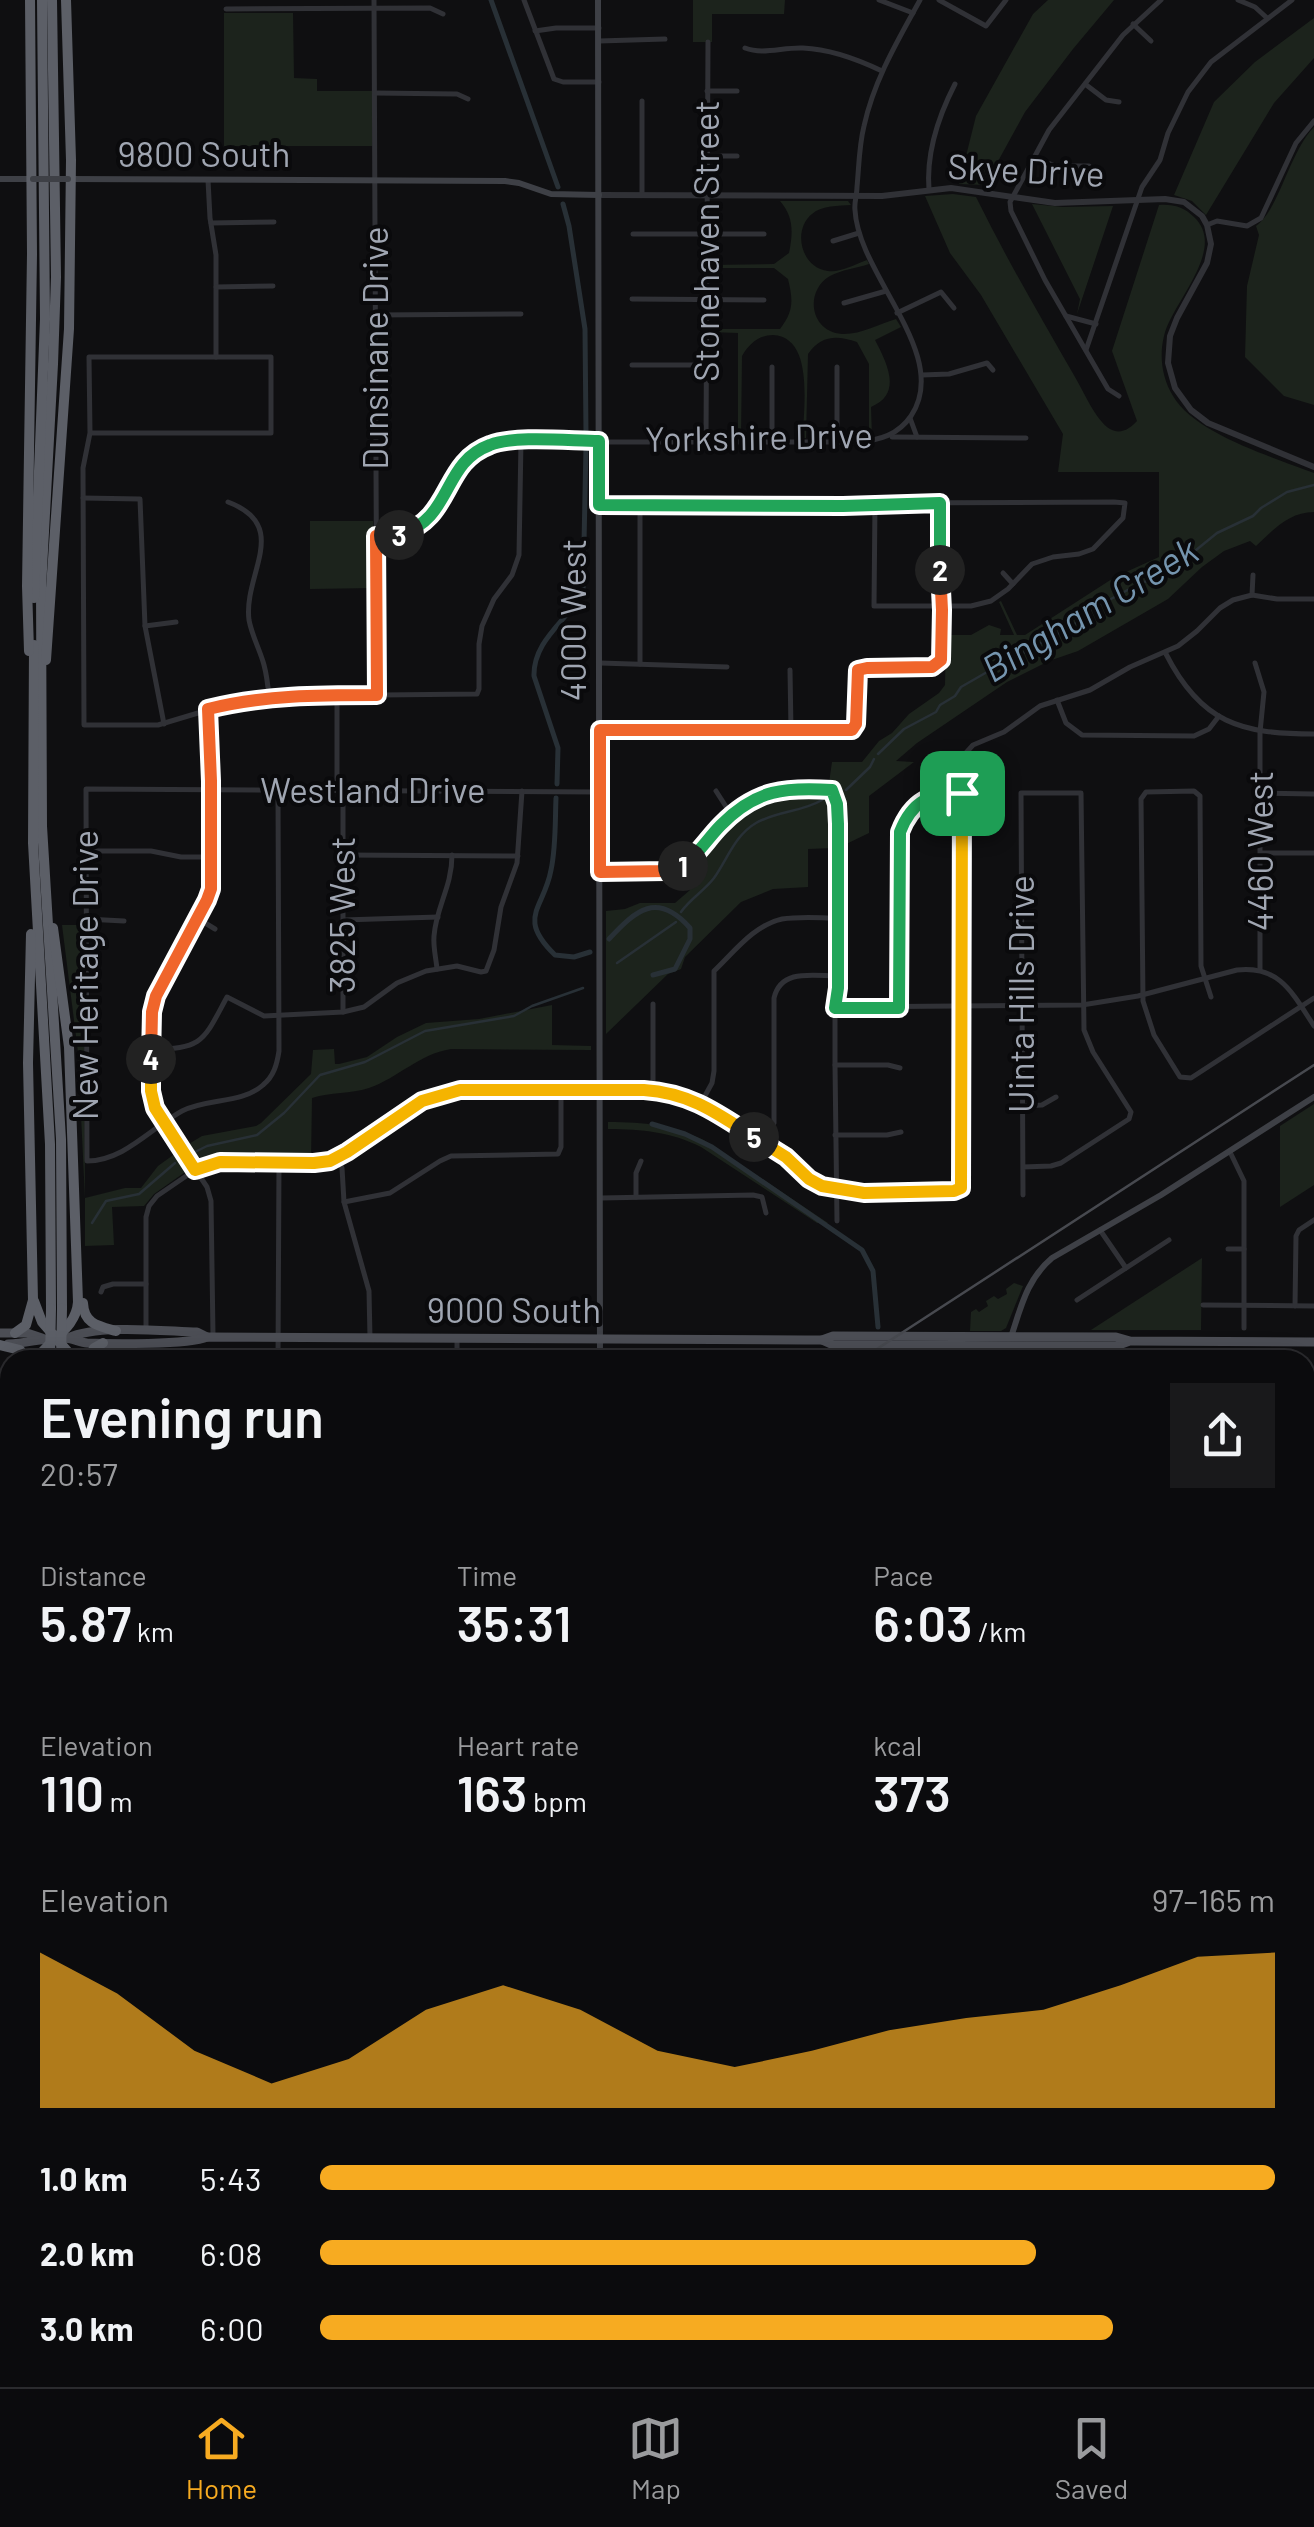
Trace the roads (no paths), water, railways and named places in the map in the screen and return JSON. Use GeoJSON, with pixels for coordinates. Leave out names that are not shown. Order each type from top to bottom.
{"type":"FeatureCollection","features":[{"type":"Feature","properties":{"kind":"highway"},"geometry":{"type":"LineString","coordinates":[[30,0],[31,444],[27,586],[37,724]]}},
{"type":"Feature","properties":{"kind":"highway"},"geometry":{"type":"LineString","coordinates":[[42,0],[45,319],[34,569],[37,942],[60,1350]]}},
{"type":"Feature","properties":{"kind":"highway"},"geometry":{"type":"LineString","coordinates":[[37,724],[56,292],[52,0]]}},
{"type":"Feature","properties":{"kind":"highway"},"geometry":{"type":"LineString","coordinates":[[37,724],[67,372],[70,180],[66,0]]}},
{"type":"Feature","properties":{"kind":"highway"},"geometry":{"type":"LineString","coordinates":[[38,843],[69,1047],[77,1312],[62,1338],[44,1350]]}},
{"type":"Feature","properties":{"kind":"highway"},"geometry":{"type":"LineString","coordinates":[[15,1333],[26,1325],[33,1300],[28,1064],[38,843]]}},
{"type":"Feature","properties":{"kind":"highway"},"geometry":{"type":"LineString","coordinates":[[76,1260],[86,1317],[97,1326],[116,1331]]}},
{"type":"Feature","properties":{"kind":"highway"},"geometry":{"type":"LineString","coordinates":[[33,1300],[42,1322],[62,1338],[69,1350]]}},
{"type":"Feature","properties":{"kind":"highway"},"geometry":{"type":"LineString","coordinates":[[51,1350],[57,1308]]}},
{"type":"Feature","properties":{"kind":"highway"},"geometry":{"type":"LineString","coordinates":[[93,1350],[103,1343]]}},
{"type":"Feature","properties":{"kind":"main road","name":"4000 West"},"geometry":{"type":"LineString","coordinates":[[598,0],[600,1350]]}},
{"type":"Feature","properties":{"kind":"main road","name":"9800 South"},"geometry":{"type":"LineString","coordinates":[[0,179],[375,180]]}},
{"type":"Feature","properties":{"kind":"main road","name":"Skye Drive"},"geometry":{"type":"LineString","coordinates":[[375,180],[509,181],[552,194],[599,194]]}},
{"type":"Feature","properties":{"kind":"main road"},"geometry":{"type":"LineString","coordinates":[[908,1347],[1006,1341],[1011,1337],[1026,1292],[1042,1266],[1314,1097]]}},
{"type":"Feature","properties":{"kind":"main road","name":"9000 South"},"geometry":{"type":"LineString","coordinates":[[62,1338],[82,1332],[116,1331],[197,1332],[210,1337]]}},
{"type":"Feature","properties":{"kind":"main road","name":"9000 South"},"geometry":{"type":"LineString","coordinates":[[0,1333],[27,1333],[82,1343],[197,1341],[210,1337],[822,1340],[833,1336],[1116,1337],[1130,1342]]}},
{"type":"Feature","properties":{"kind":"main road","name":"9000 South"},"geometry":{"type":"LineString","coordinates":[[0,1345],[27,1344],[42,1338]]}},
{"type":"Feature","properties":{"kind":"main road","name":"9000 South"},"geometry":{"type":"LineString","coordinates":[[822,1340],[832,1345],[908,1347],[1314,1342]]}},
{"type":"Feature","properties":{"kind":"street"},"geometry":{"type":"LineString","coordinates":[[274,0],[274,10]]}},
{"type":"Feature","properties":{"kind":"street","name":"Dunsinane Drive"},"geometry":{"type":"LineString","coordinates":[[374,0],[377,695]]}},
{"type":"Feature","properties":{"kind":"street"},"geometry":{"type":"LineString","coordinates":[[524,0],[554,78],[562,82],[599,82]]}},
{"type":"Feature","properties":{"kind":"street"},"geometry":{"type":"LineString","coordinates":[[879,0],[913,13]]}},
{"type":"Feature","properties":{"kind":"street"},"geometry":{"type":"LineString","coordinates":[[920,0],[882,71],[863,127],[855,212],[859,233],[918,356],[922,375],[949,374],[987,363],[992,370]]}},
{"type":"Feature","properties":{"kind":"street"},"geometry":{"type":"LineString","coordinates":[[938,0],[986,26],[1006,0]]}},
{"type":"Feature","properties":{"kind":"street"},"geometry":{"type":"LineString","coordinates":[[1118,396],[1108,389],[1045,280],[1010,202],[1050,130],[1134,24],[1161,0]]}},
{"type":"Feature","properties":{"kind":"street"},"geometry":{"type":"LineString","coordinates":[[1238,0],[1255,7],[1267,18]]}},
{"type":"Feature","properties":{"kind":"street"},"geometry":{"type":"LineString","coordinates":[[1086,350],[1145,181],[1160,160],[1165,140],[1194,81],[1221,54],[1292,0]]}},
{"type":"Feature","properties":{"kind":"street"},"geometry":{"type":"LineString","coordinates":[[226,9],[430,8],[443,14]]}},
{"type":"Feature","properties":{"kind":"street"},"geometry":{"type":"LineString","coordinates":[[1134,24],[1151,42]]}},
{"type":"Feature","properties":{"kind":"street"},"geometry":{"type":"LineString","coordinates":[[535,31],[598,28]]}},
{"type":"Feature","properties":{"kind":"street"},"geometry":{"type":"LineString","coordinates":[[598,41],[665,39]]}},
{"type":"Feature","properties":{"kind":"street","name":"Stonehaven Street"},"geometry":{"type":"LineString","coordinates":[[706,441],[708,42]]}},
{"type":"Feature","properties":{"kind":"street"},"geometry":{"type":"LineString","coordinates":[[746,48],[759,52],[814,49],[882,71]]}},
{"type":"Feature","properties":{"kind":"street"},"geometry":{"type":"LineString","coordinates":[[929,190],[929,162],[936,128],[955,84]]}},
{"type":"Feature","properties":{"kind":"street"},"geometry":{"type":"LineString","coordinates":[[1085,84],[1106,100],[1118,102]]}},
{"type":"Feature","properties":{"kind":"street"},"geometry":{"type":"LineString","coordinates":[[708,91],[737,91]]}},
{"type":"Feature","properties":{"kind":"street"},"geometry":{"type":"LineString","coordinates":[[374,93],[457,94],[468,99]]}},
{"type":"Feature","properties":{"kind":"street"},"geometry":{"type":"LineString","coordinates":[[642,100],[642,195]]}},
{"type":"Feature","properties":{"kind":"street"},"geometry":{"type":"LineString","coordinates":[[1314,121],[1296,143],[1261,218],[1248,226],[1220,222],[1208,225],[1208,259],[1170,336],[1168,363],[1175,388],[1202,419],[1314,467]]}},
{"type":"Feature","properties":{"kind":"street"},"geometry":{"type":"LineString","coordinates":[[707,156],[737,156]]}},
{"type":"Feature","properties":{"kind":"street"},"geometry":{"type":"LineString","coordinates":[[1034,158],[1055,166],[1089,166]]}},
{"type":"Feature","properties":{"kind":"street"},"geometry":{"type":"LineString","coordinates":[[208,180],[210,223],[216,247],[216,357]]}},
{"type":"Feature","properties":{"kind":"street","name":"Skye Drive"},"geometry":{"type":"LineString","coordinates":[[599,194],[889,196],[967,189],[1065,203],[1170,198],[1198,211],[1208,225]]}},
{"type":"Feature","properties":{"kind":"street"},"geometry":{"type":"LineString","coordinates":[[210,223],[274,222]]}},
{"type":"Feature","properties":{"kind":"street"},"geometry":{"type":"LineString","coordinates":[[832,241],[859,233]]}},
{"type":"Feature","properties":{"kind":"street"},"geometry":{"type":"LineString","coordinates":[[633,234],[764,234]]}},
{"type":"Feature","properties":{"kind":"street"},"geometry":{"type":"LineString","coordinates":[[216,287],[273,286]]}},
{"type":"Feature","properties":{"kind":"street"},"geometry":{"type":"LineString","coordinates":[[844,303],[886,291]]}},
{"type":"Feature","properties":{"kind":"street"},"geometry":{"type":"LineString","coordinates":[[897,313],[941,292],[954,308]]}},
{"type":"Feature","properties":{"kind":"street"},"geometry":{"type":"LineString","coordinates":[[632,300],[764,300]]}},
{"type":"Feature","properties":{"kind":"street"},"geometry":{"type":"LineString","coordinates":[[376,315],[522,314]]}},
{"type":"Feature","properties":{"kind":"street"},"geometry":{"type":"LineString","coordinates":[[1066,316],[1096,324]]}},
{"type":"Feature","properties":{"kind":"street"},"geometry":{"type":"LineString","coordinates":[[90,433],[271,433],[271,357],[89,357],[90,433],[83,468],[84,725],[164,724],[208,709],[268,697],[477,694],[482,626],[494,598],[512,575],[519,555],[521,441]]}},
{"type":"Feature","properties":{"kind":"street"},"geometry":{"type":"LineString","coordinates":[[632,364],[707,365]]}},
{"type":"Feature","properties":{"kind":"street"},"geometry":{"type":"LineString","coordinates":[[772,367],[772,442]]}},
{"type":"Feature","properties":{"kind":"street"},"geometry":{"type":"LineString","coordinates":[[837,367],[837,442]]}},
{"type":"Feature","properties":{"kind":"street","name":"Yorkshire Drive"},"geometry":{"type":"LineString","coordinates":[[376,536],[401,534],[422,526],[471,455],[498,442],[864,441],[889,436],[910,418],[921,394],[922,375]]}},
{"type":"Feature","properties":{"kind":"street"},"geometry":{"type":"LineString","coordinates":[[910,418],[918,437]]}},
{"type":"Feature","properties":{"kind":"street"},"geometry":{"type":"LineString","coordinates":[[889,436],[1026,438]]}},
{"type":"Feature","properties":{"kind":"street"},"geometry":{"type":"LineString","coordinates":[[83,498],[140,499],[146,626],[164,724]]}},
{"type":"Feature","properties":{"kind":"street"},"geometry":{"type":"LineString","coordinates":[[228,502],[246,510],[260,532],[262,556],[252,582],[248,609],[268,697]]}},
{"type":"Feature","properties":{"kind":"street"},"geometry":{"type":"LineString","coordinates":[[600,730],[854,728],[858,670],[932,667],[939,663],[940,503]]}},
{"type":"Feature","properties":{"kind":"street"},"geometry":{"type":"LineString","coordinates":[[599,505],[1126,503],[1124,518],[1098,545],[1079,554],[1032,564],[1004,594],[985,604],[942,606],[874,606],[874,504]]}},
{"type":"Feature","properties":{"kind":"street"},"geometry":{"type":"LineString","coordinates":[[640,505],[640,664]]}},
{"type":"Feature","properties":{"kind":"street"},"geometry":{"type":"LineString","coordinates":[[1003,573],[1013,584]]}},
{"type":"Feature","properties":{"kind":"street"},"geometry":{"type":"LineString","coordinates":[[1252,595],[1253,576]]}},
{"type":"Feature","properties":{"kind":"street"},"geometry":{"type":"LineString","coordinates":[[146,1331],[146,1217],[157,1196],[195,1170],[220,1162],[323,1162],[338,1158],[422,1101],[446,1092],[600,1090],[678,1094],[786,1157],[817,1184],[868,1193],[961,1188],[964,755],[973,745],[1004,732],[1029,713],[1090,690],[1130,667],[1166,653],[1193,635],[1224,604],[1252,595],[1314,599]]}},
{"type":"Feature","properties":{"kind":"street"},"geometry":{"type":"LineString","coordinates":[[146,626],[176,622]]}},
{"type":"Feature","properties":{"kind":"street"},"geometry":{"type":"LineString","coordinates":[[1166,653],[1189,692],[1219,716],[1260,732],[1314,734]]}},
{"type":"Feature","properties":{"kind":"street"},"geometry":{"type":"LineString","coordinates":[[600,663],[728,667]]}},
{"type":"Feature","properties":{"kind":"street","name":"4460 West"},"geometry":{"type":"LineString","coordinates":[[1255,663],[1264,692],[1260,732],[1260,970]]}},
{"type":"Feature","properties":{"kind":"street"},"geometry":{"type":"LineString","coordinates":[[790,670],[791,730]]}},
{"type":"Feature","properties":{"kind":"street","name":"3825 West"},"geometry":{"type":"LineString","coordinates":[[337,695],[337,785],[342,796],[343,1012]]}},
{"type":"Feature","properties":{"kind":"street"},"geometry":{"type":"LineString","coordinates":[[1057,700],[1068,726],[1086,736],[1194,736],[1209,730],[1219,716]]}},
{"type":"Feature","properties":{"kind":"street"},"geometry":{"type":"LineString","coordinates":[[208,709],[210,895],[156,996],[151,1048],[153,1101],[206,1188],[212,1205],[210,1337]]}},
{"type":"Feature","properties":{"kind":"street","name":"Westland Drive"},"geometry":{"type":"LineString","coordinates":[[86,789],[600,792]]}},
{"type":"Feature","properties":{"kind":"street","name":"New Heritage Drive"},"geometry":{"type":"LineString","coordinates":[[86,789],[87,1162],[109,1160],[164,1123]]}},
{"type":"Feature","properties":{"kind":"street"},"geometry":{"type":"LineString","coordinates":[[600,872],[681,868],[732,816],[764,795],[779,790],[832,790],[838,824],[837,1221]]}},
{"type":"Feature","properties":{"kind":"street"},"geometry":{"type":"LineString","coordinates":[[716,791],[732,816]]}},
{"type":"Feature","properties":{"kind":"street"},"geometry":{"type":"LineString","coordinates":[[1211,996],[1201,966],[1201,798],[1194,791],[1148,791],[1141,796],[1142,995],[1154,1035],[1179,1076],[1191,1078],[1314,998]]}},
{"type":"Feature","properties":{"kind":"street"},"geometry":{"type":"LineString","coordinates":[[164,1123],[196,1105],[244,1096],[263,1086],[277,1063],[278,792]]}},
{"type":"Feature","properties":{"kind":"street"},"geometry":{"type":"LineString","coordinates":[[151,1048],[180,1048],[204,1038],[227,997],[258,1014],[343,1012],[364,1007],[406,978],[466,966],[484,972],[491,961],[501,907],[518,856],[522,792]]}},
{"type":"Feature","properties":{"kind":"street"},"geometry":{"type":"LineString","coordinates":[[899,1008],[900,832],[906,819],[926,798],[940,793],[962,793]]}},
{"type":"Feature","properties":{"kind":"street","name":"Uinta Hills Drive"},"geometry":{"type":"LineString","coordinates":[[1023,1195],[1022,793],[1082,793],[1082,1006]]}},
{"type":"Feature","properties":{"kind":"street"},"geometry":{"type":"LineString","coordinates":[[1260,794],[1314,794]]}},
{"type":"Feature","properties":{"kind":"street"},"geometry":{"type":"LineString","coordinates":[[86,851],[212,857]]}},
{"type":"Feature","properties":{"kind":"street"},"geometry":{"type":"LineString","coordinates":[[1260,853],[1314,853]]}},
{"type":"Feature","properties":{"kind":"street"},"geometry":{"type":"LineString","coordinates":[[343,855],[518,856]]}},
{"type":"Feature","properties":{"kind":"street"},"geometry":{"type":"LineString","coordinates":[[438,969],[434,945],[438,917],[450,882],[452,855]]}},
{"type":"Feature","properties":{"kind":"street"},"geometry":{"type":"LineString","coordinates":[[343,920],[438,917]]}},
{"type":"Feature","properties":{"kind":"street"},"geometry":{"type":"LineString","coordinates":[[197,918],[216,929]]}},
{"type":"Feature","properties":{"kind":"street"},"geometry":{"type":"LineString","coordinates":[[701,1104],[714,1071],[714,971],[752,934],[772,922],[788,918],[838,918]]}},
{"type":"Feature","properties":{"kind":"street"},"geometry":{"type":"LineString","coordinates":[[86,920],[124,922]]}},
{"type":"Feature","properties":{"kind":"street"},"geometry":{"type":"LineString","coordinates":[[835,1008],[1082,1006],[1237,970],[1260,970],[1281,981],[1314,1026]]}},
{"type":"Feature","properties":{"kind":"street"},"geometry":{"type":"LineString","coordinates":[[764,1143],[774,1123],[777,986],[790,976],[838,976]]}},
{"type":"Feature","properties":{"kind":"street"},"geometry":{"type":"LineString","coordinates":[[653,1004],[653,1091]]}},
{"type":"Feature","properties":{"kind":"street"},"geometry":{"type":"LineString","coordinates":[[1023,1166],[1061,1162],[1130,1119],[1131,1112],[1089,1045],[1082,1006]]}},
{"type":"Feature","properties":{"kind":"street"},"geometry":{"type":"LineString","coordinates":[[835,1065],[900,1068]]}},
{"type":"Feature","properties":{"kind":"street"},"geometry":{"type":"LineString","coordinates":[[344,1202],[394,1192],[451,1156],[558,1154],[561,1090]]}},
{"type":"Feature","properties":{"kind":"street"},"geometry":{"type":"LineString","coordinates":[[1023,1106],[1042,1105],[1056,1097]]}},
{"type":"Feature","properties":{"kind":"street"},"geometry":{"type":"LineString","coordinates":[[835,1135],[901,1132]]}},
{"type":"Feature","properties":{"kind":"street"},"geometry":{"type":"LineString","coordinates":[[1230,1152],[1244,1181],[1244,1328]]}},
{"type":"Feature","properties":{"kind":"street"},"geometry":{"type":"LineString","coordinates":[[338,1158],[344,1202],[367,1281],[370,1338]]}},
{"type":"Feature","properties":{"kind":"street"},"geometry":{"type":"LineString","coordinates":[[636,1197],[636,1173],[642,1161]]}},
{"type":"Feature","properties":{"kind":"street"},"geometry":{"type":"LineString","coordinates":[[278,1162],[278,1350]]}},
{"type":"Feature","properties":{"kind":"street"},"geometry":{"type":"LineString","coordinates":[[601,1198],[753,1195],[762,1197],[766,1214]]}},
{"type":"Feature","properties":{"kind":"street"},"geometry":{"type":"LineString","coordinates":[[1296,1306],[1296,1236],[1314,1220]]}},
{"type":"Feature","properties":{"kind":"street"},"geometry":{"type":"LineString","coordinates":[[1100,1230],[1126,1268]]}},
{"type":"Feature","properties":{"kind":"street"},"geometry":{"type":"LineString","coordinates":[[1078,1300],[1170,1240]]}},
{"type":"Feature","properties":{"kind":"street"},"geometry":{"type":"LineString","coordinates":[[1228,1249],[1244,1249]]}},
{"type":"Feature","properties":{"kind":"street"},"geometry":{"type":"LineString","coordinates":[[100,1292],[107,1284],[146,1284]]}},
{"type":"Feature","properties":{"kind":"street"},"geometry":{"type":"LineString","coordinates":[[1203,1305],[1314,1306]]}},
{"type":"Feature","properties":{"kind":"street"},"geometry":{"type":"LineString","coordinates":[[457,1338],[457,1350]]}},
{"type":"Feature","properties":{"kind":"waterway"},"geometry":{"type":"LineString","coordinates":[[491,0],[558,187]]}},
{"type":"Feature","properties":{"kind":"waterway"},"geometry":{"type":"LineString","coordinates":[[563,204],[585,329],[586,434]]}},
{"type":"Feature","properties":{"kind":"waterway"},"geometry":{"type":"LineString","coordinates":[[557,784],[558,748],[534,676],[535,663],[545,641],[583,592],[586,446]]}},
{"type":"Feature","properties":{"kind":"waterway","name":"Bingham Creek"},"geometry":{"type":"LineString","coordinates":[[878,754],[904,729],[936,712],[961,687],[1032,646],[1053,639],[1083,614],[1169,572],[1217,533],[1253,516],[1287,492],[1314,485]]}},
{"type":"Feature","properties":{"kind":"waterway","name":"Bingham Creek"},"geometry":{"type":"LineString","coordinates":[[846,790],[874,759]]}},
{"type":"Feature","properties":{"kind":"waterway"},"geometry":{"type":"LineString","coordinates":[[556,798],[553,861],[535,922],[543,942],[555,955],[574,957],[590,952]]}},
{"type":"Feature","properties":{"kind":"waterway","name":"Bingham Creek"},"geometry":{"type":"LineString","coordinates":[[681,912],[714,878],[749,828],[764,819],[822,800]]}},
{"type":"Feature","properties":{"kind":"waterway","name":"Bingham Creek"},"geometry":{"type":"LineString","coordinates":[[609,939],[628,920],[647,909],[667,910],[678,917],[690,928],[690,939],[675,969],[653,975]]}},
{"type":"Feature","properties":{"kind":"waterway","name":"Bingham Creek"},"geometry":{"type":"LineString","coordinates":[[617,963],[676,922]]}},
{"type":"Feature","properties":{"kind":"waterway","name":"Bingham Creek"},"geometry":{"type":"LineString","coordinates":[[195,1152],[257,1135],[320,1075],[365,1062],[425,1031],[514,1016],[583,988]]}},
{"type":"Feature","properties":{"kind":"waterway"},"geometry":{"type":"LineString","coordinates":[[652,1124],[712,1147],[862,1250],[873,1271],[878,1327]]}},
{"type":"Feature","properties":{"kind":"waterway","name":"Bingham Creek"},"geometry":{"type":"LineString","coordinates":[[92,1223],[106,1201],[139,1194],[175,1163]]}},
{"type":"Feature","properties":{"kind":"tram line"},"geometry":{"type":"LineString","coordinates":[[875,1350],[1314,1065]]}}]}
